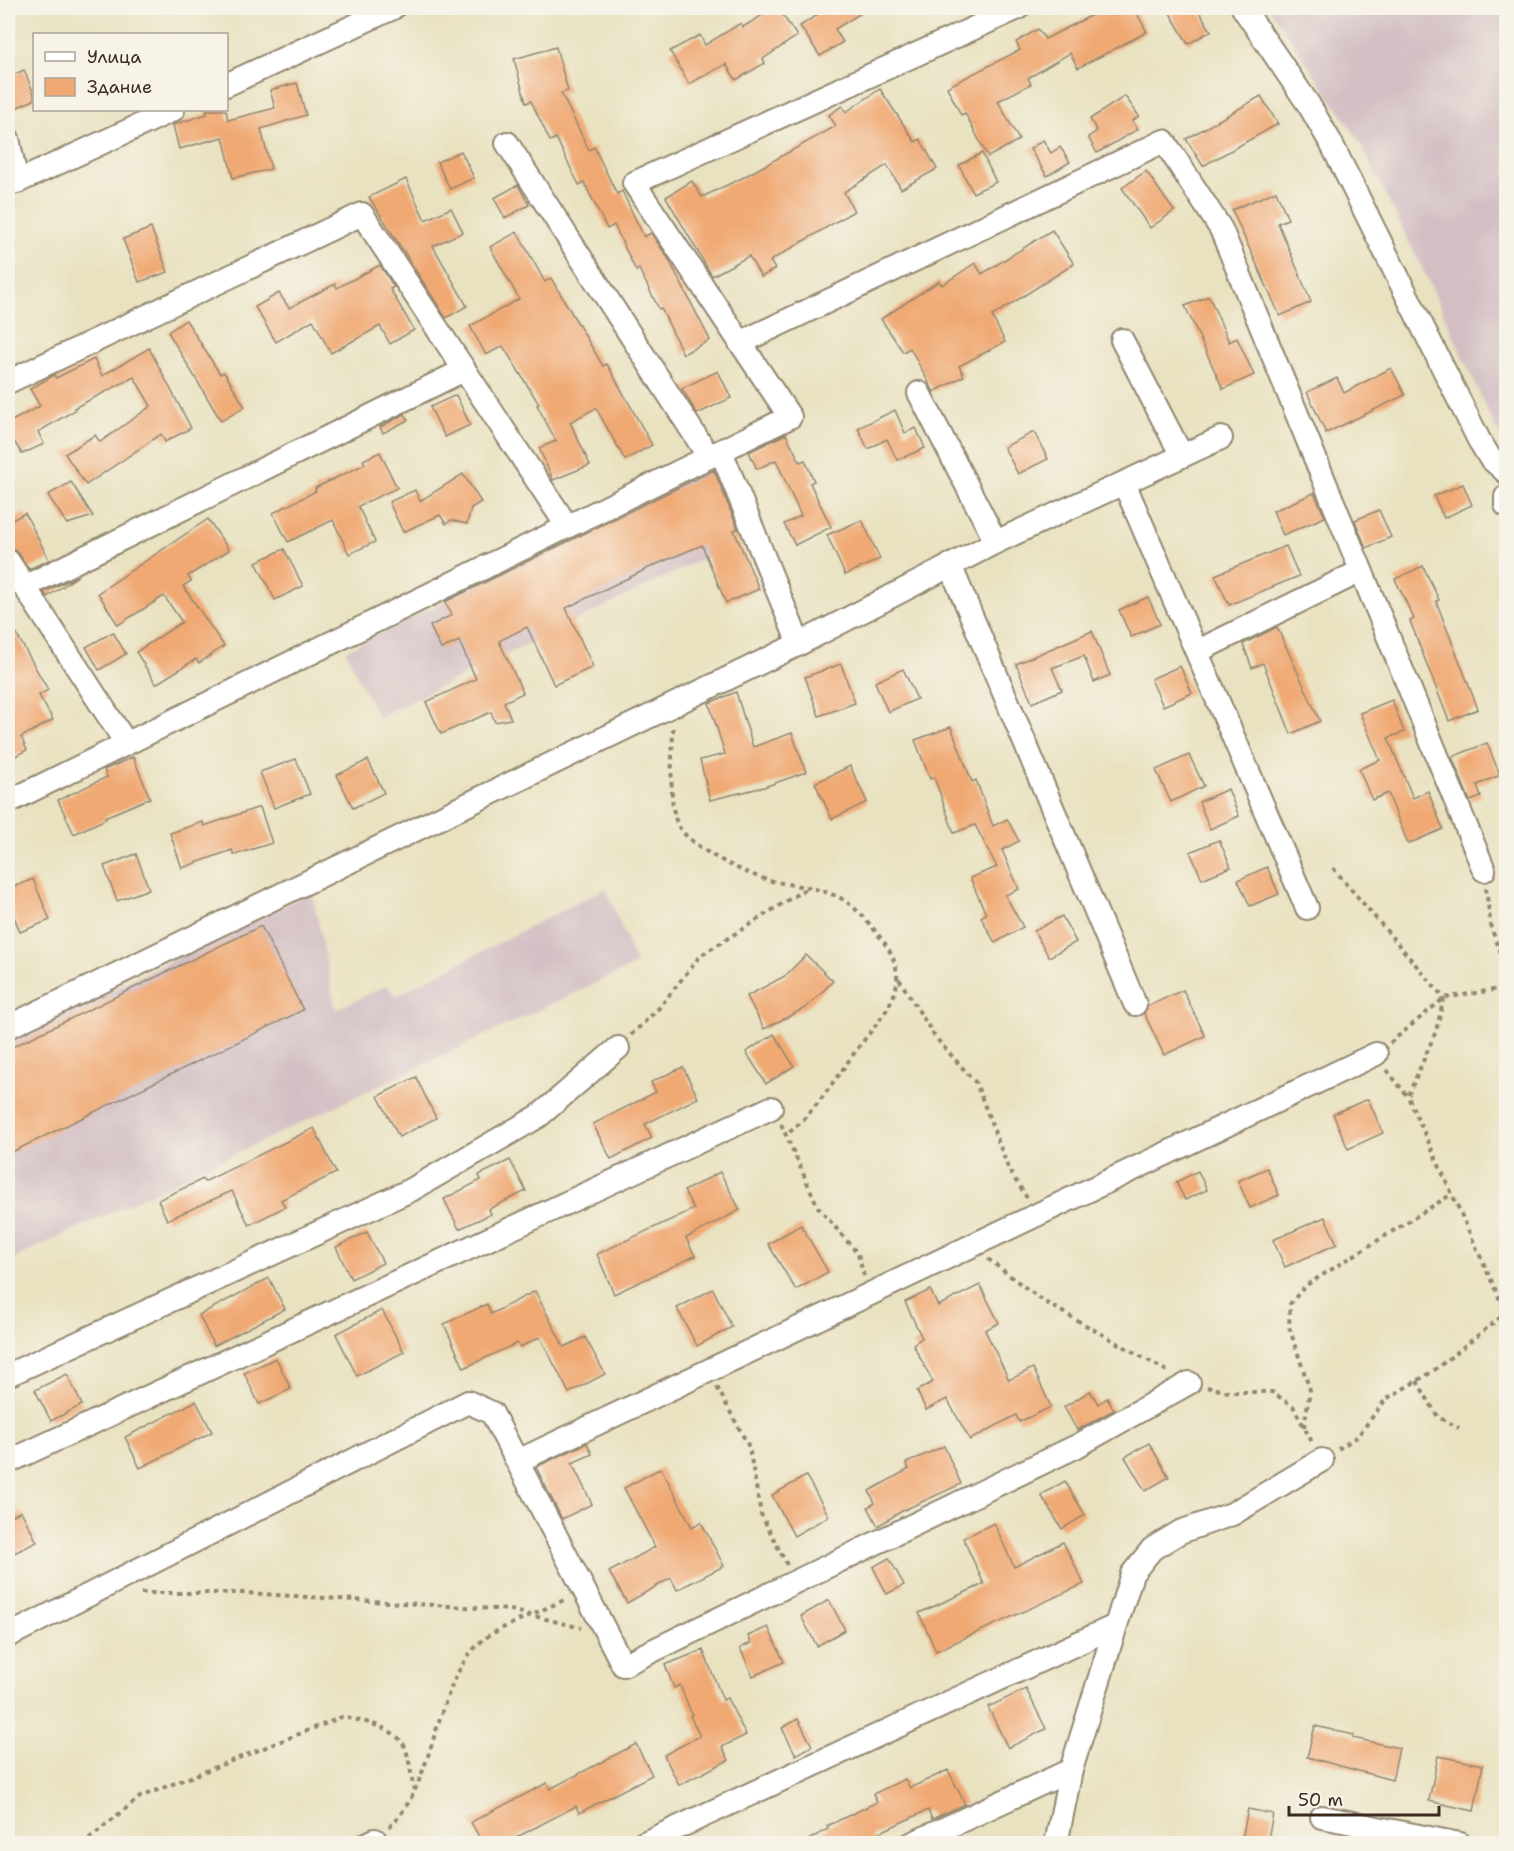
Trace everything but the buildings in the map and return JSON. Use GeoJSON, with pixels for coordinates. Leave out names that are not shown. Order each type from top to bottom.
{"type":"FeatureCollection","features":[{"type":"Feature","properties":{"kind":"street"},"geometry":{"type":"LineString","coordinates":[[228,84],[393,8]]}},
{"type":"Feature","properties":{"kind":"street"},"geometry":{"type":"LineString","coordinates":[[8,802],[790,417],[634,183],[1018,8]]}},
{"type":"Feature","properties":{"kind":"street"},"geometry":{"type":"LineString","coordinates":[[1244,8],[1309,105],[1331,143],[1479,440],[1490,458],[1506,472]]}},
{"type":"Feature","properties":{"kind":"street"},"geometry":{"type":"LineString","coordinates":[[8,139],[17,182],[171,111]]}},
{"type":"Feature","properties":{"kind":"street"},"geometry":{"type":"LineString","coordinates":[[740,343],[1164,141],[1221,229],[1484,870]]}},
{"type":"Feature","properties":{"kind":"street"},"geometry":{"type":"LineString","coordinates":[[507,143],[715,454],[799,644]]}},
{"type":"Feature","properties":{"kind":"street"},"geometry":{"type":"LineString","coordinates":[[8,381],[362,214],[567,526]]}},
{"type":"Feature","properties":{"kind":"street"},"geometry":{"type":"LineString","coordinates":[[1122,340],[1182,456]]}},
{"type":"Feature","properties":{"kind":"street"},"geometry":{"type":"LineString","coordinates":[[24,587],[464,370]]}},
{"type":"Feature","properties":{"kind":"street"},"geometry":{"type":"LineString","coordinates":[[919,393],[996,542]]}},
{"type":"Feature","properties":{"kind":"street"},"geometry":{"type":"LineString","coordinates":[[8,1027],[799,644],[996,542],[1221,438]]}},
{"type":"Feature","properties":{"kind":"street"},"geometry":{"type":"LineString","coordinates":[[1124,483],[1307,908]]}},
{"type":"Feature","properties":{"kind":"street"},"geometry":{"type":"LineString","coordinates":[[1506,497],[1506,505]]}},
{"type":"Feature","properties":{"kind":"street"},"geometry":{"type":"LineString","coordinates":[[8,561],[126,743]]}},
{"type":"Feature","properties":{"kind":"street"},"geometry":{"type":"LineString","coordinates":[[950,565],[1135,1004]]}},
{"type":"Feature","properties":{"kind":"street"},"geometry":{"type":"LineString","coordinates":[[1198,651],[1361,571]]}},
{"type":"Feature","properties":{"kind":"street"},"geometry":{"type":"LineString","coordinates":[[8,1376],[411,1190],[539,1116],[618,1048]]}},
{"type":"Feature","properties":{"kind":"street"},"geometry":{"type":"LineString","coordinates":[[518,1461],[1376,1054]]}},
{"type":"Feature","properties":{"kind":"street"},"geometry":{"type":"LineString","coordinates":[[8,1462],[771,1108]]}},
{"type":"Feature","properties":{"kind":"street"},"geometry":{"type":"LineString","coordinates":[[8,1636],[468,1402],[480,1405],[492,1413],[623,1665],[1077,1446],[1189,1383]]}},
{"type":"Feature","properties":{"kind":"street"},"geometry":{"type":"LineString","coordinates":[[1056,1844],[1071,1770],[1132,1574],[1152,1549],[1180,1532],[1232,1514],[1322,1460]]}},
{"type":"Feature","properties":{"kind":"street"},"geometry":{"type":"LineString","coordinates":[[642,1844],[1116,1626]]}},
{"type":"Feature","properties":{"kind":"street"},"geometry":{"type":"LineString","coordinates":[[911,1844],[1071,1770]]}},
{"type":"Feature","properties":{"kind":"street"},"geometry":{"type":"LineString","coordinates":[[1322,1817],[1460,1844]]}},
{"type":"Feature","properties":{"kind":"path"},"geometry":{"type":"LineString","coordinates":[[669,706],[673,727],[673,807],[679,826],[718,859],[767,880],[810,886],[840,898],[868,921],[891,950],[898,979],[935,1036],[976,1083],[1009,1170],[1038,1215]]}},
{"type":"Feature","properties":{"kind":"path"},"geometry":{"type":"LineString","coordinates":[[1333,868],[1444,998]]}},
{"type":"Feature","properties":{"kind":"path"},"geometry":{"type":"LineString","coordinates":[[1484,870],[1491,928],[1506,965]]}},
{"type":"Feature","properties":{"kind":"path"},"geometry":{"type":"LineString","coordinates":[[618,1048],[659,1008],[700,956],[810,886]]}},
{"type":"Feature","properties":{"kind":"path"},"geometry":{"type":"LineString","coordinates":[[787,1134],[806,1120],[826,1090],[892,1004],[898,979]]}},
{"type":"Feature","properties":{"kind":"path"},"geometry":{"type":"LineString","coordinates":[[971,1246],[1043,1301],[1189,1383],[1228,1392],[1272,1392],[1293,1406],[1322,1460],[1357,1437],[1386,1400],[1417,1381],[1506,1313],[1408,1097],[1376,1054],[1444,998],[1506,988]]}},
{"type":"Feature","properties":{"kind":"path"},"geometry":{"type":"LineString","coordinates":[[1408,1097],[1436,1031],[1444,998]]}},
{"type":"Feature","properties":{"kind":"path"},"geometry":{"type":"LineString","coordinates":[[771,1108],[787,1134],[805,1181],[818,1207],[858,1254],[869,1294]]}},
{"type":"Feature","properties":{"kind":"path"},"geometry":{"type":"LineString","coordinates":[[1304,1427],[1310,1390],[1289,1327],[1290,1304],[1305,1286],[1452,1194]]}},
{"type":"Feature","properties":{"kind":"path"},"geometry":{"type":"LineString","coordinates":[[709,1371],[749,1448],[761,1514],[796,1582]]}},
{"type":"Feature","properties":{"kind":"path"},"geometry":{"type":"LineString","coordinates":[[1417,1381],[1438,1417],[1460,1428]]}},
{"type":"Feature","properties":{"kind":"path"},"geometry":{"type":"LineString","coordinates":[[371,1841],[394,1822],[414,1790],[456,1679],[467,1658],[484,1639],[585,1590]]}},
{"type":"Feature","properties":{"kind":"path"},"geometry":{"type":"LineString","coordinates":[[140,1593],[246,1593],[511,1610],[535,1615],[570,1627],[606,1631]]}},
{"type":"Feature","properties":{"kind":"path"},"geometry":{"type":"LineString","coordinates":[[82,1844],[140,1797],[342,1717],[364,1721],[389,1731],[405,1746],[414,1790]]}},
{"type":"Feature","properties":{"kind":"shaded area"},"geometry":{"type":"Polygon","coordinates":[[[1269,8],[1501,8],[1506,15],[1506,437],[1496,430],[1430,284],[1357,137],[1269,8]]]}},
{"type":"Feature","properties":{"kind":"shaded area"},"geometry":{"type":"Polygon","coordinates":[[[714,466],[743,539],[378,717],[345,651],[714,466]]]}},
{"type":"Feature","properties":{"kind":"shaded area"},"geometry":{"type":"Polygon","coordinates":[[[606,888],[636,964],[8,1261],[8,1040],[312,892],[336,1010],[387,985],[395,996],[606,888]]]}}]}
